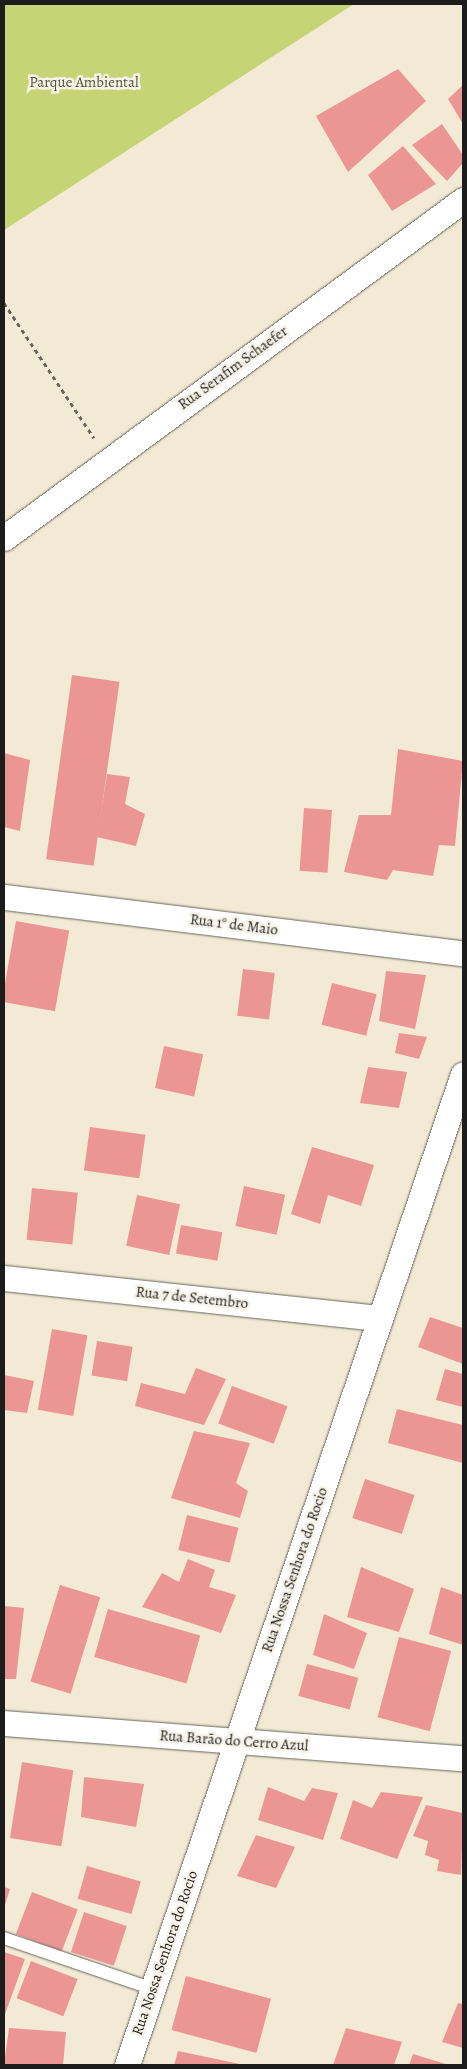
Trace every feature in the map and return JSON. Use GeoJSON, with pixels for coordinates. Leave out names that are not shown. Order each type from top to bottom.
{"type":"FeatureCollection","features":[{"type":"Feature","properties":{"kind":"street","name":"Rua Serafim Schaefer"},"geometry":{"type":"LineString","coordinates":[[4,538],[108,459],[463,200]]}},
{"type":"Feature","properties":{"kind":"street","name":"Rua 1° de Maio"},"geometry":{"type":"LineString","coordinates":[[4,897],[463,953]]}},
{"type":"Feature","properties":{"kind":"street","name":"Rua Nossa Senhora do Rocio"},"geometry":{"type":"LineString","coordinates":[[127,2065],[463,1074]]}},
{"type":"Feature","properties":{"kind":"street","name":"Rua 7 de Setembro"},"geometry":{"type":"LineString","coordinates":[[4,1278],[380,1318]]}},
{"type":"Feature","properties":{"kind":"street","name":"Rua Barão do Cerro Azul"},"geometry":{"type":"LineString","coordinates":[[4,1723],[463,1758]]}},
{"type":"Feature","properties":{"kind":"lane"},"geometry":{"type":"LineString","coordinates":[[4,1938],[153,1989]]}},
{"type":"Feature","properties":{"kind":"path"},"geometry":{"type":"LineString","coordinates":[[4,303],[108,459]]}},
{"type":"Feature","properties":{"kind":"green space","name":"Parque Ambiental"},"geometry":{"type":"Polygon","coordinates":[[[4,4],[354,4],[4,230],[4,4]]]}},
{"type":"Feature","properties":{"kind":"building"},"geometry":{"type":"Polygon","coordinates":[[[398,69],[426,101],[348,172],[316,116],[398,69]]]}},
{"type":"Feature","properties":{"kind":"building"},"geometry":{"type":"Polygon","coordinates":[[[463,85],[463,124],[448,99],[463,85]]]}},
{"type":"Feature","properties":{"kind":"building"},"geometry":{"type":"Polygon","coordinates":[[[442,124],[463,155],[463,163],[447,181],[412,145],[442,124]]]}},
{"type":"Feature","properties":{"kind":"building"},"geometry":{"type":"Polygon","coordinates":[[[403,146],[436,184],[392,211],[368,175],[403,146]]]}},
{"type":"Feature","properties":{"kind":"building"},"geometry":{"type":"Polygon","coordinates":[[[72,675],[120,682],[94,866],[46,859],[72,675]]]}},
{"type":"Feature","properties":{"kind":"building"},"geometry":{"type":"Polygon","coordinates":[[[398,749],[463,761],[455,846],[439,845],[433,876],[393,870],[387,880],[344,872],[359,815],[391,815],[398,749]]]}},
{"type":"Feature","properties":{"kind":"building"},"geometry":{"type":"Polygon","coordinates":[[[4,753],[30,760],[20,831],[4,827],[4,753]]]}},
{"type":"Feature","properties":{"kind":"building"},"geometry":{"type":"Polygon","coordinates":[[[107,774],[130,777],[125,804],[145,814],[136,846],[97,837],[107,774]]]}},
{"type":"Feature","properties":{"kind":"building"},"geometry":{"type":"Polygon","coordinates":[[[304,808],[332,810],[328,873],[300,871],[304,808]]]}},
{"type":"Feature","properties":{"kind":"building"},"geometry":{"type":"Polygon","coordinates":[[[16,921],[69,930],[55,1011],[4,1002],[4,989],[16,921]]]}},
{"type":"Feature","properties":{"kind":"building"},"geometry":{"type":"Polygon","coordinates":[[[243,969],[275,973],[269,1020],[237,1016],[243,969]]]}},
{"type":"Feature","properties":{"kind":"building"},"geometry":{"type":"Polygon","coordinates":[[[386,971],[426,975],[415,1029],[379,1021],[386,971]]]}},
{"type":"Feature","properties":{"kind":"building"},"geometry":{"type":"Polygon","coordinates":[[[332,983],[377,994],[366,1036],[322,1025],[332,983]]]}},
{"type":"Feature","properties":{"kind":"building"},"geometry":{"type":"Polygon","coordinates":[[[399,1033],[427,1037],[419,1059],[395,1053],[399,1033]]]}},
{"type":"Feature","properties":{"kind":"building"},"geometry":{"type":"Polygon","coordinates":[[[164,1046],[203,1054],[194,1096],[155,1088],[164,1046]]]}},
{"type":"Feature","properties":{"kind":"building"},"geometry":{"type":"Polygon","coordinates":[[[368,1067],[407,1072],[399,1108],[360,1103],[368,1067]]]}},
{"type":"Feature","properties":{"kind":"building"},"geometry":{"type":"Polygon","coordinates":[[[90,1127],[145,1135],[139,1178],[84,1171],[90,1127]]]}},
{"type":"Feature","properties":{"kind":"building"},"geometry":{"type":"Polygon","coordinates":[[[312,1147],[374,1165],[361,1206],[328,1195],[320,1224],[291,1214],[312,1147]]]}},
{"type":"Feature","properties":{"kind":"building"},"geometry":{"type":"Polygon","coordinates":[[[244,1186],[285,1195],[277,1235],[235,1226],[244,1186]]]}},
{"type":"Feature","properties":{"kind":"building"},"geometry":{"type":"Polygon","coordinates":[[[32,1188],[78,1193],[72,1245],[27,1240],[32,1188]]]}},
{"type":"Feature","properties":{"kind":"building"},"geometry":{"type":"Polygon","coordinates":[[[137,1195],[180,1204],[169,1255],[126,1246],[137,1195]]]}},
{"type":"Feature","properties":{"kind":"building"},"geometry":{"type":"Polygon","coordinates":[[[181,1225],[222,1232],[217,1261],[176,1254],[181,1225]]]}},
{"type":"Feature","properties":{"kind":"building"},"geometry":{"type":"Polygon","coordinates":[[[430,1317],[463,1328],[463,1364],[418,1347],[430,1317]]]}},
{"type":"Feature","properties":{"kind":"building"},"geometry":{"type":"Polygon","coordinates":[[[52,1329],[87,1335],[73,1416],[38,1410],[52,1329]]]}},
{"type":"Feature","properties":{"kind":"building"},"geometry":{"type":"Polygon","coordinates":[[[97,1341],[133,1347],[127,1381],[92,1376],[97,1341]]]}},
{"type":"Feature","properties":{"kind":"building"},"geometry":{"type":"Polygon","coordinates":[[[196,1368],[226,1379],[204,1425],[135,1406],[141,1383],[185,1394],[196,1368]]]}},
{"type":"Feature","properties":{"kind":"building"},"geometry":{"type":"Polygon","coordinates":[[[445,1369],[463,1374],[463,1407],[436,1400],[445,1369]]]}},
{"type":"Feature","properties":{"kind":"building"},"geometry":{"type":"Polygon","coordinates":[[[4,1375],[34,1381],[27,1413],[4,1410],[4,1375]]]}},
{"type":"Feature","properties":{"kind":"building"},"geometry":{"type":"Polygon","coordinates":[[[232,1386],[287,1406],[274,1444],[218,1424],[232,1386]]]}},
{"type":"Feature","properties":{"kind":"building"},"geometry":{"type":"Polygon","coordinates":[[[397,1409],[463,1425],[463,1463],[388,1443],[397,1409]]]}},
{"type":"Feature","properties":{"kind":"building"},"geometry":{"type":"Polygon","coordinates":[[[194,1431],[250,1443],[236,1483],[248,1491],[240,1518],[171,1498],[194,1431]]]}},
{"type":"Feature","properties":{"kind":"building"},"geometry":{"type":"Polygon","coordinates":[[[365,1479],[414,1495],[402,1534],[352,1518],[365,1479]]]}},
{"type":"Feature","properties":{"kind":"building"},"geometry":{"type":"Polygon","coordinates":[[[187,1515],[238,1528],[230,1563],[178,1550],[187,1515]]]}},
{"type":"Feature","properties":{"kind":"building"},"geometry":{"type":"Polygon","coordinates":[[[188,1559],[215,1570],[209,1587],[236,1595],[221,1633],[142,1607],[162,1573],[179,1582],[188,1559]]]}},
{"type":"Feature","properties":{"kind":"building"},"geometry":{"type":"Polygon","coordinates":[[[361,1567],[414,1589],[399,1632],[347,1617],[361,1567]]]}},
{"type":"Feature","properties":{"kind":"building"},"geometry":{"type":"Polygon","coordinates":[[[60,1585],[100,1597],[71,1694],[30,1682],[60,1585]]]}},
{"type":"Feature","properties":{"kind":"building"},"geometry":{"type":"Polygon","coordinates":[[[441,1587],[463,1595],[463,1645],[429,1634],[441,1587]]]}},
{"type":"Feature","properties":{"kind":"building"},"geometry":{"type":"Polygon","coordinates":[[[4,1606],[24,1608],[16,1679],[4,1679],[4,1606]]]}},
{"type":"Feature","properties":{"kind":"building"},"geometry":{"type":"Polygon","coordinates":[[[108,1609],[200,1635],[186,1684],[94,1657],[108,1609]]]}},
{"type":"Feature","properties":{"kind":"building"},"geometry":{"type":"Polygon","coordinates":[[[324,1614],[367,1633],[354,1669],[313,1655],[324,1614]]]}},
{"type":"Feature","properties":{"kind":"building"},"geometry":{"type":"Polygon","coordinates":[[[399,1637],[451,1651],[430,1731],[378,1717],[399,1637]]]}},
{"type":"Feature","properties":{"kind":"building"},"geometry":{"type":"Polygon","coordinates":[[[307,1664],[358,1678],[350,1710],[298,1696],[307,1664]]]}},
{"type":"Feature","properties":{"kind":"building"},"geometry":{"type":"Polygon","coordinates":[[[22,1762],[73,1770],[61,1846],[10,1838],[22,1762]]]}},
{"type":"Feature","properties":{"kind":"building"},"geometry":{"type":"Polygon","coordinates":[[[84,1777],[144,1784],[136,1827],[81,1817],[84,1777]]]}},
{"type":"Feature","properties":{"kind":"building"},"geometry":{"type":"Polygon","coordinates":[[[268,1787],[304,1801],[312,1788],[338,1793],[323,1840],[258,1820],[268,1787]]]}},
{"type":"Feature","properties":{"kind":"building"},"geometry":{"type":"Polygon","coordinates":[[[381,1792],[423,1797],[397,1859],[340,1839],[353,1800],[372,1808],[381,1792]]]}},
{"type":"Feature","properties":{"kind":"building"},"geometry":{"type":"Polygon","coordinates":[[[426,1805],[463,1813],[461,1875],[437,1871],[439,1860],[425,1855],[428,1841],[413,1836],[426,1805]]]}},
{"type":"Feature","properties":{"kind":"building"},"geometry":{"type":"Polygon","coordinates":[[[256,1835],[295,1847],[276,1888],[237,1876],[256,1835]]]}},
{"type":"Feature","properties":{"kind":"building"},"geometry":{"type":"Polygon","coordinates":[[[87,1866],[141,1881],[131,1914],[78,1899],[87,1866]]]}},
{"type":"Feature","properties":{"kind":"building"},"geometry":{"type":"Polygon","coordinates":[[[4,1887],[10,1889],[4,1908],[4,1887]]]}},
{"type":"Feature","properties":{"kind":"building"},"geometry":{"type":"Polygon","coordinates":[[[32,1892],[78,1910],[62,1952],[16,1934],[32,1892]]]}},
{"type":"Feature","properties":{"kind":"building"},"geometry":{"type":"Polygon","coordinates":[[[84,1912],[127,1926],[114,1966],[71,1952],[84,1912]]]}},
{"type":"Feature","properties":{"kind":"building"},"geometry":{"type":"Polygon","coordinates":[[[4,1952],[25,1959],[4,2017],[4,1952]]]}},
{"type":"Feature","properties":{"kind":"building"},"geometry":{"type":"Polygon","coordinates":[[[31,1961],[78,1979],[63,2016],[17,1998],[31,1961]]]}},
{"type":"Feature","properties":{"kind":"building"},"geometry":{"type":"Polygon","coordinates":[[[186,1976],[271,1999],[257,2053],[172,2030],[186,1976]]]}},
{"type":"Feature","properties":{"kind":"building"},"geometry":{"type":"Polygon","coordinates":[[[458,2003],[463,2004],[463,2048],[442,2042],[458,2003]]]}},
{"type":"Feature","properties":{"kind":"building"},"geometry":{"type":"Polygon","coordinates":[[[9,2028],[66,2032],[63,2065],[4,2065],[9,2028]]]}},
{"type":"Feature","properties":{"kind":"building"},"geometry":{"type":"Polygon","coordinates":[[[346,2028],[402,2042],[394,2065],[333,2065],[346,2028]]]}},
{"type":"Feature","properties":{"kind":"building"},"geometry":{"type":"Polygon","coordinates":[[[178,2051],[240,2064],[240,2065],[174,2065],[178,2051]]]}},
{"type":"Feature","properties":{"kind":"building"},"geometry":{"type":"Polygon","coordinates":[[[413,2054],[449,2065],[409,2065],[413,2054]]]}}]}
